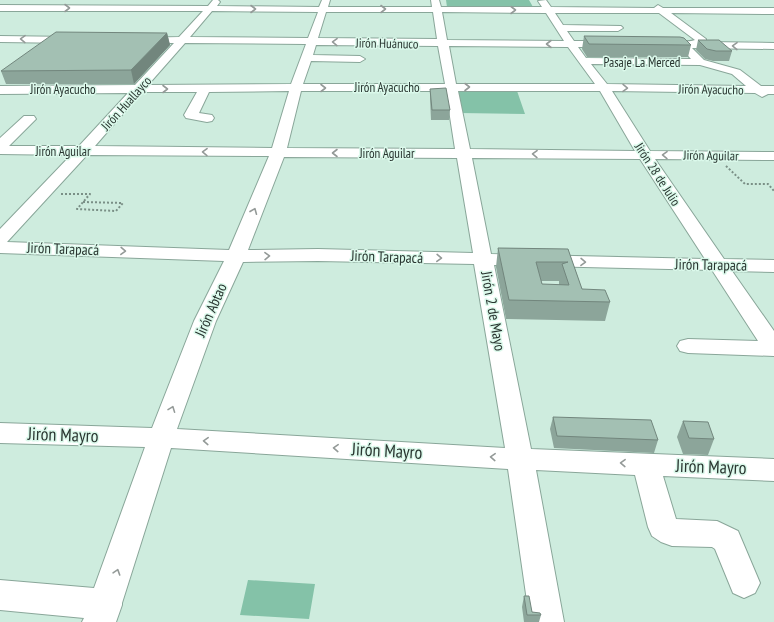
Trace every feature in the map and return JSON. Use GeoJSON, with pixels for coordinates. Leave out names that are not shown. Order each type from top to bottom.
{"type":"FeatureCollection","features":[{"type":"Feature","properties":{"kind":"street"},"geometry":{"type":"LineString","coordinates":[[649,0],[702,42],[685,47],[700,62],[736,72],[774,102]]}},
{"type":"Feature","properties":{"kind":"street"},"geometry":{"type":"LineString","coordinates":[[763,3],[774,10]]}},
{"type":"Feature","properties":{"kind":"street"},"geometry":{"type":"LineString","coordinates":[[0,8],[99,8],[214,4],[236,9],[324,5],[545,5],[661,10],[774,10]]}},
{"type":"Feature","properties":{"kind":"street","name":"Jirón Huallayco"},"geometry":{"type":"LineString","coordinates":[[0,239],[83,151],[214,4]]}},
{"type":"Feature","properties":{"kind":"street","name":"Jirón Abtao"},"geometry":{"type":"LineString","coordinates":[[103,613],[161,438],[205,321],[236,256],[278,153],[296,88],[324,5]]}},
{"type":"Feature","properties":{"kind":"street","name":"Jirón 2 de Mayo"},"geometry":{"type":"LineString","coordinates":[[435,5],[464,153],[520,459],[547,622]]}},
{"type":"Feature","properties":{"kind":"street","name":"Jirón 28 de Julio"},"geometry":{"type":"LineString","coordinates":[[545,5],[583,61],[603,87],[645,155],[774,348]]}},
{"type":"Feature","properties":{"kind":"street"},"geometry":{"type":"LineString","coordinates":[[87,17],[99,8]]}},
{"type":"Feature","properties":{"kind":"street"},"geometry":{"type":"LineString","coordinates":[[227,20],[236,9]]}},
{"type":"Feature","properties":{"kind":"street"},"geometry":{"type":"LineString","coordinates":[[661,22],[676,22]]}},
{"type":"Feature","properties":{"kind":"street"},"geometry":{"type":"LineString","coordinates":[[560,28],[618,28]]}},
{"type":"Feature","properties":{"kind":"street"},"geometry":{"type":"LineString","coordinates":[[210,41],[219,30]]}},
{"type":"Feature","properties":{"kind":"street"},"geometry":{"type":"LineString","coordinates":[[44,49],[68,31]]}},
{"type":"Feature","properties":{"kind":"street"},"geometry":{"type":"LineString","coordinates":[[0,39],[80,40]]}},
{"type":"Feature","properties":{"kind":"street","name":"Jirón Huánuco"},"geometry":{"type":"LineString","coordinates":[[134,40],[210,41],[309,50],[442,44],[624,44]]}},
{"type":"Feature","properties":{"kind":"street"},"geometry":{"type":"LineString","coordinates":[[654,44],[774,46]]}},
{"type":"Feature","properties":{"kind":"street"},"geometry":{"type":"LineString","coordinates":[[309,50],[360,59]]}},
{"type":"Feature","properties":{"kind":"street","name":"Pasaje La Merced"},"geometry":{"type":"LineString","coordinates":[[583,61],[700,62]]}},
{"type":"Feature","properties":{"kind":"street","name":"Jirón Ayacucho"},"geometry":{"type":"LineString","coordinates":[[0,90],[451,87],[603,87],[774,90]]}},
{"type":"Feature","properties":{"kind":"street"},"geometry":{"type":"LineString","coordinates":[[205,89],[191,115],[207,118]]}},
{"type":"Feature","properties":{"kind":"street"},"geometry":{"type":"LineString","coordinates":[[0,146],[29,119]]}},
{"type":"Feature","properties":{"kind":"street","name":"Jirón Aguilar"},"geometry":{"type":"LineString","coordinates":[[0,150],[774,156]]}},
{"type":"Feature","properties":{"kind":"street","name":"Jirón Tarapacá"},"geometry":{"type":"LineString","coordinates":[[0,246],[236,256],[318,255],[774,266]]}},
{"type":"Feature","properties":{"kind":"street"},"geometry":{"type":"LineString","coordinates":[[688,346],[774,348]]}},
{"type":"Feature","properties":{"kind":"street","name":"Jirón Mayro"},"geometry":{"type":"LineString","coordinates":[[0,433],[161,438],[520,459],[774,470]]}},
{"type":"Feature","properties":{"kind":"street"},"geometry":{"type":"LineString","coordinates":[[646,464],[663,528],[672,533],[717,534],[723,536],[727,540],[744,583]]}},
{"type":"Feature","properties":{"kind":"street"},"geometry":{"type":"LineString","coordinates":[[0,595],[103,613]]}},
{"type":"Feature","properties":{"kind":"path"},"geometry":{"type":"LineString","coordinates":[[716,155],[746,184],[768,184],[774,191]]}},
{"type":"Feature","properties":{"kind":"path"},"geometry":{"type":"LineString","coordinates":[[43,194],[90,194],[83,202],[77,209],[116,210],[123,203],[83,202]]}},
{"type":"Feature","properties":{"kind":"green space"},"geometry":{"type":"Polygon","coordinates":[[[446,0],[529,0],[533,7],[447,7],[446,0]]]}},
{"type":"Feature","properties":{"kind":"green space"},"geometry":{"type":"Polygon","coordinates":[[[454,88],[516,88],[525,114],[460,113],[454,88]]]}},
{"type":"Feature","properties":{"kind":"green space"},"geometry":{"type":"Polygon","coordinates":[[[248,580],[315,584],[309,619],[240,615],[248,580]]]}},
{"type":"Feature","properties":{"kind":"building"},"geometry":{"type":"Polygon","coordinates":[[[56,32],[167,33],[131,70],[1,71],[56,32]]]}},
{"type":"Feature","properties":{"kind":"building"},"geometry":{"type":"Polygon","coordinates":[[[584,36],[680,37],[684,38],[691,45],[589,44],[584,36]]]}},
{"type":"Feature","properties":{"kind":"building"},"geometry":{"type":"Polygon","coordinates":[[[698,40],[719,40],[732,51],[716,51],[707,49],[698,40]]]}},
{"type":"Feature","properties":{"kind":"building"},"geometry":{"type":"Polygon","coordinates":[[[446,88],[450,110],[432,110],[430,89],[446,88]]]}},
{"type":"Feature","properties":{"kind":"building"},"geometry":{"type":"Polygon","coordinates":[[[498,248],[568,249],[582,289],[605,290],[610,302],[509,300],[498,248]],[[536,262],[542,284],[569,285],[562,264],[568,262],[536,262]]]}},
{"type":"Feature","properties":{"kind":"building"},"geometry":{"type":"Polygon","coordinates":[[[553,417],[651,420],[658,440],[557,436],[553,417]]]}},
{"type":"Feature","properties":{"kind":"building"},"geometry":{"type":"Polygon","coordinates":[[[683,421],[708,422],[714,439],[689,438],[683,421]]]}},
{"type":"Feature","properties":{"kind":"building"},"geometry":{"type":"Polygon","coordinates":[[[524,596],[529,596],[532,612],[540,613],[541,615],[527,615],[524,596]]]}}]}
